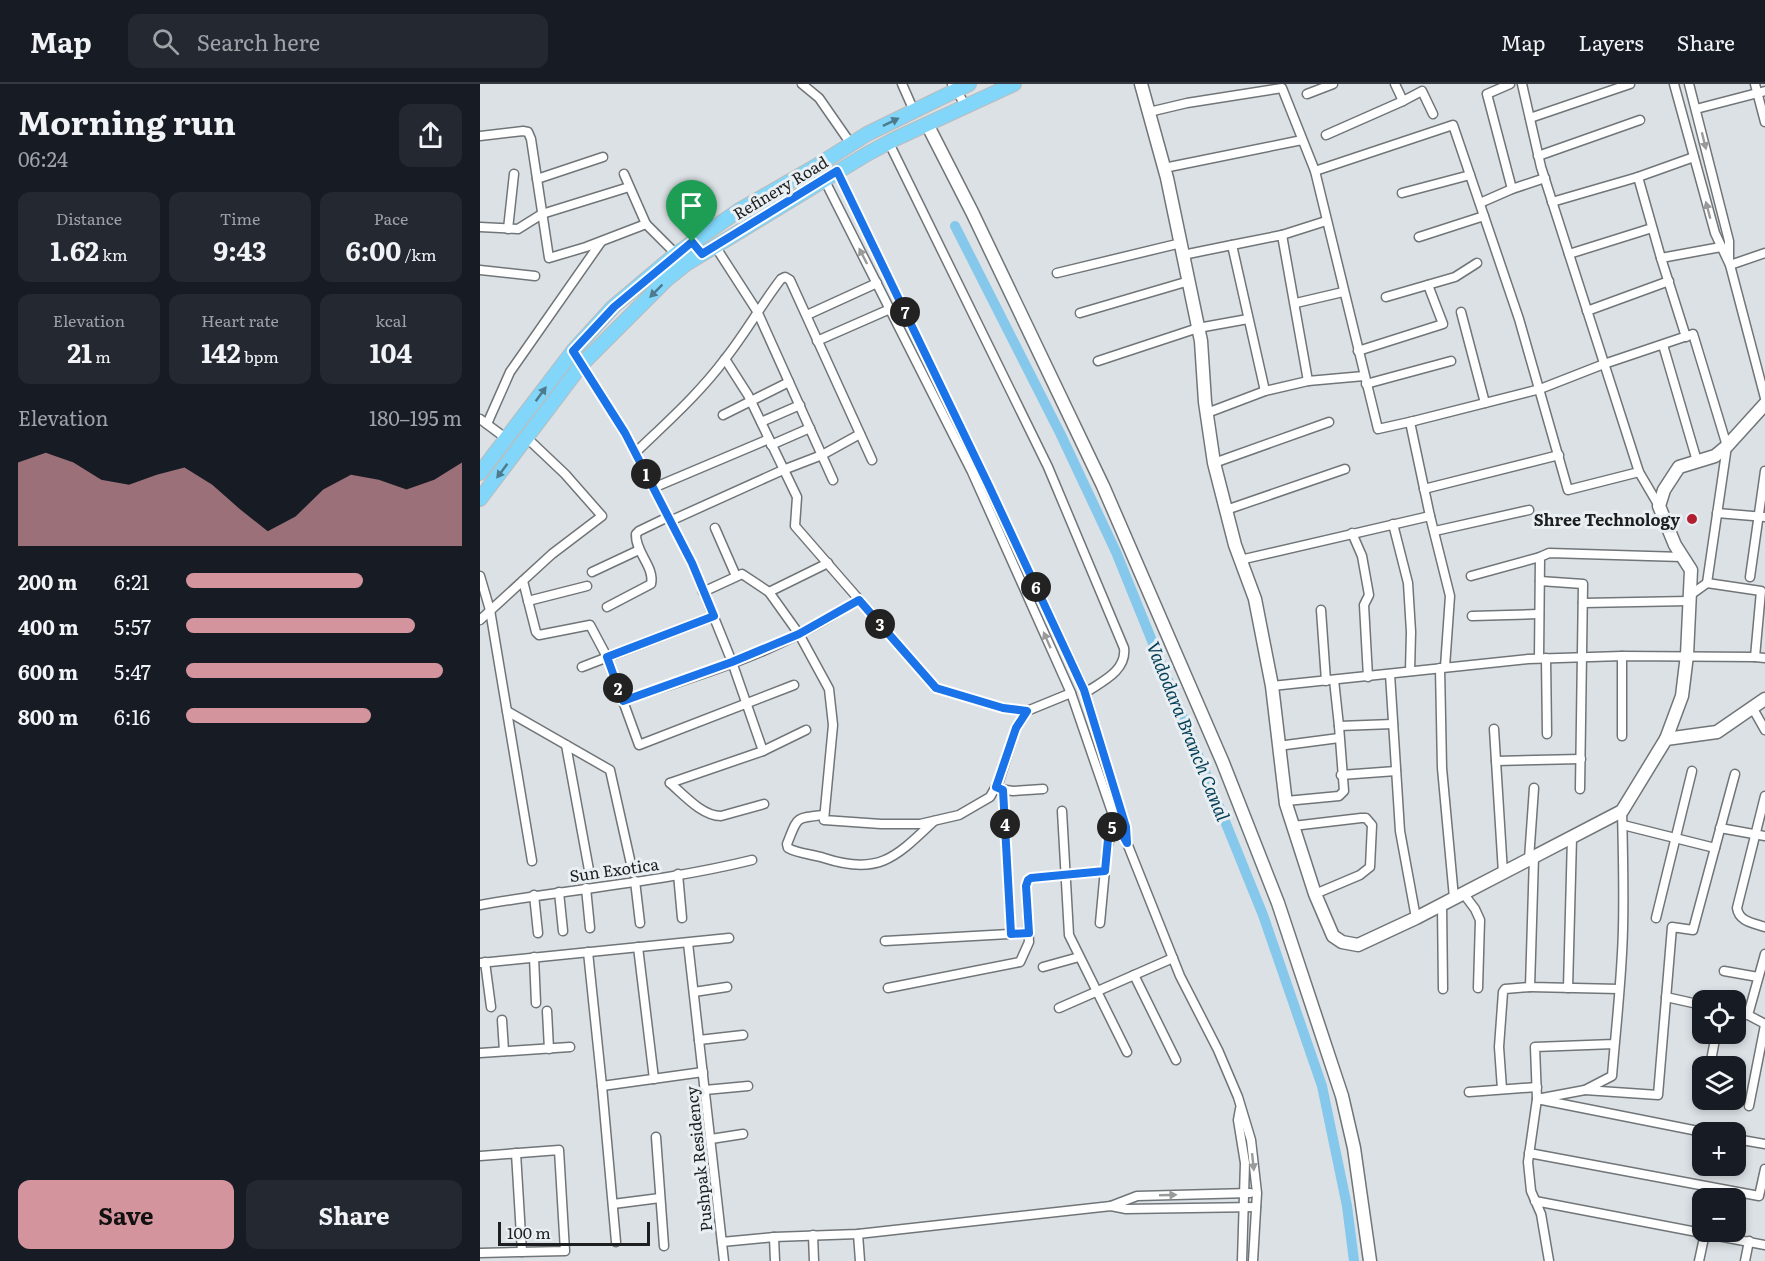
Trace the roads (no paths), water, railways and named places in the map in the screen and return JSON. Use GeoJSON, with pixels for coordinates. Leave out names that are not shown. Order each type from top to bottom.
{"type":"FeatureCollection","features":[{"type":"Feature","properties":{"kind":"main road","name":"Refinery Road"},"geometry":{"type":"LineString","coordinates":[[480,474],[573,351],[614,307],[676,254],[738,211],[855,142],[914,111],[953,87],[969,84]]}},
{"type":"Feature","properties":{"kind":"main road","name":"Refinery Road"},"geometry":{"type":"LineString","coordinates":[[480,499],[582,364],[666,280],[702,254],[867,154],[1014,84]]}},
{"type":"Feature","properties":{"kind":"main road"},"geometry":{"type":"LineString","coordinates":[[855,142],[867,154]]}},
{"type":"Feature","properties":{"kind":"main road"},"geometry":{"type":"LineString","coordinates":[[692,242],[702,254]]}},
{"type":"Feature","properties":{"kind":"street"},"geometry":{"type":"LineString","coordinates":[[802,84],[819,98],[855,142]]}},
{"type":"Feature","properties":{"kind":"street"},"geometry":{"type":"LineString","coordinates":[[902,84],[914,111]]}},
{"type":"Feature","properties":{"kind":"street"},"geometry":{"type":"LineString","coordinates":[[1142,84],[1164,168],[1201,341],[1214,463],[1240,560],[1255,599],[1272,686],[1286,801],[1315,894],[1333,936],[1342,942],[1358,945],[1416,918],[1622,812],[1666,739],[1682,696],[1687,655],[1691,570],[1675,545],[1659,506],[1639,472],[1538,156],[1522,84]]}},
{"type":"Feature","properties":{"kind":"street"},"geometry":{"type":"LineString","coordinates":[[1307,94],[1333,84]]}},
{"type":"Feature","properties":{"kind":"street"},"geometry":{"type":"LineString","coordinates":[[1395,84],[1403,101]]}},
{"type":"Feature","properties":{"kind":"street"},"geometry":{"type":"LineString","coordinates":[[1490,84],[1487,94],[1512,189]]}},
{"type":"Feature","properties":{"kind":"street"},"geometry":{"type":"LineString","coordinates":[[1487,94],[1510,84]]}},
{"type":"Feature","properties":{"kind":"street"},"geometry":{"type":"LineString","coordinates":[[1530,118],[1630,84]]}},
{"type":"Feature","properties":{"kind":"street"},"geometry":{"type":"LineString","coordinates":[[1674,84],[1714,233],[1730,265],[1765,398]]}},
{"type":"Feature","properties":{"kind":"street"},"geometry":{"type":"LineString","coordinates":[[1689,84],[1729,241],[1730,265]]}},
{"type":"Feature","properties":{"kind":"street"},"geometry":{"type":"LineString","coordinates":[[953,87],[966,106]]}},
{"type":"Feature","properties":{"kind":"street"},"geometry":{"type":"LineString","coordinates":[[1149,112],[1187,103],[1282,88],[1315,171],[1378,429],[1417,421]]}},
{"type":"Feature","properties":{"kind":"street"},"geometry":{"type":"LineString","coordinates":[[1696,109],[1759,89],[1765,122]]}},
{"type":"Feature","properties":{"kind":"street"},"geometry":{"type":"LineString","coordinates":[[1326,135],[1422,91],[1433,114]]}},
{"type":"Feature","properties":{"kind":"street"},"geometry":{"type":"LineString","coordinates":[[1538,156],[1640,120]]}},
{"type":"Feature","properties":{"kind":"street"},"geometry":{"type":"LineString","coordinates":[[927,124],[1107,495],[1223,763],[1274,892],[1340,1088],[1354,1148],[1370,1261]]}},
{"type":"Feature","properties":{"kind":"street"},"geometry":{"type":"LineString","coordinates":[[1315,171],[1453,125],[1540,389],[1568,490],[1639,472]]}},
{"type":"Feature","properties":{"kind":"street"},"geometry":{"type":"LineString","coordinates":[[480,136],[523,130],[528,132],[531,138],[549,258],[646,224]]}},
{"type":"Feature","properties":{"kind":"street"},"geometry":{"type":"LineString","coordinates":[[1164,168],[1302,140]]}},
{"type":"Feature","properties":{"kind":"street"},"geometry":{"type":"LineString","coordinates":[[889,142],[1048,467],[1124,648],[1123,663],[1118,669],[1085,693]]}},
{"type":"Feature","properties":{"kind":"street"},"geometry":{"type":"LineString","coordinates":[[1552,202],[1638,177],[1694,157]]}},
{"type":"Feature","properties":{"kind":"street"},"geometry":{"type":"LineString","coordinates":[[537,179],[603,158]]}},
{"type":"Feature","properties":{"kind":"street"},"geometry":{"type":"LineString","coordinates":[[837,171],[984,476],[1085,693],[1126,827],[1127,843]]}},
{"type":"Feature","properties":{"kind":"street"},"geometry":{"type":"LineString","coordinates":[[508,229],[514,174]]}},
{"type":"Feature","properties":{"kind":"street"},"geometry":{"type":"LineString","coordinates":[[624,174],[646,224],[676,254]]}},
{"type":"Feature","properties":{"kind":"street"},"geometry":{"type":"LineString","coordinates":[[1402,193],[1470,175]]}},
{"type":"Feature","properties":{"kind":"street"},"geometry":{"type":"LineString","coordinates":[[1638,177],[1686,338]]}},
{"type":"Feature","properties":{"kind":"street"},"geometry":{"type":"LineString","coordinates":[[1480,203],[1545,178]]}},
{"type":"Feature","properties":{"kind":"street"},"geometry":{"type":"LineString","coordinates":[[824,179],[972,472],[1071,693],[1115,821],[1127,843],[1180,976],[1218,1050],[1240,1105],[1251,1140],[1257,1193],[1253,1261]]}},
{"type":"Feature","properties":{"kind":"street"},"geometry":{"type":"LineString","coordinates":[[480,227],[518,229],[542,214],[629,187]]}},
{"type":"Feature","properties":{"kind":"street"},"geometry":{"type":"LineString","coordinates":[[1419,237],[1484,216]]}},
{"type":"Feature","properties":{"kind":"street"},"geometry":{"type":"LineString","coordinates":[[1057,273],[1182,249],[1232,245],[1282,235],[1326,221]]}},
{"type":"Feature","properties":{"kind":"street"},"geometry":{"type":"LineString","coordinates":[[1569,254],[1652,228]]}},
{"type":"Feature","properties":{"kind":"street"},"geometry":{"type":"LineString","coordinates":[[1282,235],[1296,303],[1308,381]]}},
{"type":"Feature","properties":{"kind":"street"},"geometry":{"type":"LineString","coordinates":[[507,439],[483,421],[510,372],[602,241]]}},
{"type":"Feature","properties":{"kind":"street"},"geometry":{"type":"LineString","coordinates":[[1232,245],[1265,391]]}},
{"type":"Feature","properties":{"kind":"street"},"geometry":{"type":"LineString","coordinates":[[715,246],[757,311],[833,480]]}},
{"type":"Feature","properties":{"kind":"street"},"geometry":{"type":"LineString","coordinates":[[1661,258],[1721,247]]}},
{"type":"Feature","properties":{"kind":"street"},"geometry":{"type":"LineString","coordinates":[[1730,265],[1765,253]]}},
{"type":"Feature","properties":{"kind":"street"},"geometry":{"type":"LineString","coordinates":[[1386,297],[1459,276],[1477,263]]}},
{"type":"Feature","properties":{"kind":"street"},"geometry":{"type":"LineString","coordinates":[[480,270],[535,276]]}},
{"type":"Feature","properties":{"kind":"street"},"geometry":{"type":"LineString","coordinates":[[635,453],[681,409],[725,359],[780,279],[785,277],[790,280],[807,315],[872,460]]}},
{"type":"Feature","properties":{"kind":"street"},"geometry":{"type":"LineString","coordinates":[[1080,313],[1189,281]]}},
{"type":"Feature","properties":{"kind":"street"},"geometry":{"type":"LineString","coordinates":[[1587,310],[1669,281]]}},
{"type":"Feature","properties":{"kind":"street"},"geometry":{"type":"LineString","coordinates":[[807,315],[877,283]]}},
{"type":"Feature","properties":{"kind":"street"},"geometry":{"type":"LineString","coordinates":[[1358,351],[1443,324],[1428,285]]}},
{"type":"Feature","properties":{"kind":"street"},"geometry":{"type":"LineString","coordinates":[[1296,303],[1343,292]]}},
{"type":"Feature","properties":{"kind":"street"},"geometry":{"type":"LineString","coordinates":[[817,341],[890,309]]}},
{"type":"Feature","properties":{"kind":"street"},"geometry":{"type":"LineString","coordinates":[[1461,312],[1485,403]]}},
{"type":"Feature","properties":{"kind":"street"},"geometry":{"type":"LineString","coordinates":[[1098,361],[1198,328],[1248,319]]}},
{"type":"Feature","properties":{"kind":"street"},"geometry":{"type":"LineString","coordinates":[[1478,988],[1480,920],[1475,909],[1459,896],[1442,768],[1443,667],[1450,596],[1410,423],[1540,389],[1605,363],[1693,334],[1727,446],[1707,583],[1689,599],[1583,603]]}},
{"type":"Feature","properties":{"kind":"street"},"geometry":{"type":"LineString","coordinates":[[1663,345],[1697,460]]}},
{"type":"Feature","properties":{"kind":"street"},"geometry":{"type":"LineString","coordinates":[[573,351],[635,453],[692,563],[732,662],[763,751]]}},
{"type":"Feature","properties":{"kind":"street"},"geometry":{"type":"LineString","coordinates":[[725,359],[751,402],[797,497],[795,526],[936,688],[1003,708],[1027,711],[1071,693]]}},
{"type":"Feature","properties":{"kind":"street"},"geometry":{"type":"LineString","coordinates":[[1207,413],[1265,391],[1308,381],[1365,380],[1451,361]]}},
{"type":"Feature","properties":{"kind":"street"},"geometry":{"type":"LineString","coordinates":[[723,415],[789,382]]}},
{"type":"Feature","properties":{"kind":"street"},"geometry":{"type":"LineString","coordinates":[[1659,506],[1664,490],[1679,467],[1715,456],[1765,404]]}},
{"type":"Feature","properties":{"kind":"street"},"geometry":{"type":"LineString","coordinates":[[761,422],[800,405]]}},
{"type":"Feature","properties":{"kind":"street"},"geometry":{"type":"LineString","coordinates":[[1214,463],[1329,422]]}},
{"type":"Feature","properties":{"kind":"street"},"geometry":{"type":"LineString","coordinates":[[653,488],[810,428]]}},
{"type":"Feature","properties":{"kind":"street"},"geometry":{"type":"LineString","coordinates":[[607,607],[651,584],[652,576],[635,537],[637,532],[822,455],[860,434]]}},
{"type":"Feature","properties":{"kind":"street"},"geometry":{"type":"LineString","coordinates":[[480,620],[552,554],[603,516],[565,474],[527,438]]}},
{"type":"Feature","properties":{"kind":"street"},"geometry":{"type":"LineString","coordinates":[[1425,489],[1559,455]]}},
{"type":"Feature","properties":{"kind":"street"},"geometry":{"type":"LineString","coordinates":[[1226,510],[1345,469]]}},
{"type":"Feature","properties":{"kind":"street"},"geometry":{"type":"LineString","coordinates":[[1750,577],[1761,517],[1765,471]]}},
{"type":"Feature","properties":{"kind":"street"},"geometry":{"type":"LineString","coordinates":[[1435,531],[1529,510]]}},
{"type":"Feature","properties":{"kind":"street"},"geometry":{"type":"LineString","coordinates":[[1717,513],[1761,517]]}},
{"type":"Feature","properties":{"kind":"street"},"geometry":{"type":"LineString","coordinates":[[1240,560],[1430,516]]}},
{"type":"Feature","properties":{"kind":"street"},"geometry":{"type":"LineString","coordinates":[[1393,524],[1408,583],[1411,632],[1410,671]]}},
{"type":"Feature","properties":{"kind":"street"},"geometry":{"type":"LineString","coordinates":[[716,528],[736,576]]}},
{"type":"Feature","properties":{"kind":"street"},"geometry":{"type":"LineString","coordinates":[[1352,533],[1362,556],[1369,595],[1364,605],[1368,677]]}},
{"type":"Feature","properties":{"kind":"street"},"geometry":{"type":"LineString","coordinates":[[592,572],[639,550]]}},
{"type":"Feature","properties":{"kind":"street"},"geometry":{"type":"LineString","coordinates":[[1471,576],[1548,553],[1682,557]]}},
{"type":"Feature","properties":{"kind":"street"},"geometry":{"type":"LineString","coordinates":[[1540,557],[1539,614],[1546,734]]}},
{"type":"Feature","properties":{"kind":"street"},"geometry":{"type":"LineString","coordinates":[[769,592],[828,563]]}},
{"type":"Feature","properties":{"kind":"street"},"geometry":{"type":"LineString","coordinates":[[704,591],[742,574],[769,592],[799,634],[829,689],[833,725],[824,820],[920,824],[959,815],[990,797],[999,789],[1020,791],[1043,789]]}},
{"type":"Feature","properties":{"kind":"street"},"geometry":{"type":"LineString","coordinates":[[480,576],[490,610],[532,861]]}},
{"type":"Feature","properties":{"kind":"street"},"geometry":{"type":"LineString","coordinates":[[523,580],[536,632],[539,635],[590,625],[607,657],[639,745],[794,685]]}},
{"type":"Feature","properties":{"kind":"street"},"geometry":{"type":"LineString","coordinates":[[1540,581],[1583,584],[1580,789]]}},
{"type":"Feature","properties":{"kind":"street"},"geometry":{"type":"LineString","coordinates":[[1707,583],[1761,591],[1755,657]]}},
{"type":"Feature","properties":{"kind":"street"},"geometry":{"type":"LineString","coordinates":[[528,601],[587,586]]}},
{"type":"Feature","properties":{"kind":"street"},"geometry":{"type":"LineString","coordinates":[[623,701],[732,662],[799,634],[859,600]]}},
{"type":"Feature","properties":{"kind":"street"},"geometry":{"type":"LineString","coordinates":[[1286,801],[1341,795],[1344,791],[1339,726],[1330,681],[1321,610]]}},
{"type":"Feature","properties":{"kind":"street"},"geometry":{"type":"LineString","coordinates":[[1472,616],[1539,614]]}},
{"type":"Feature","properties":{"kind":"street"},"geometry":{"type":"LineString","coordinates":[[582,667],[714,616]]}},
{"type":"Feature","properties":{"kind":"street"},"geometry":{"type":"LineString","coordinates":[[1272,686],[1543,658],[1687,655],[1765,658]]}},
{"type":"Feature","properties":{"kind":"street"},"geometry":{"type":"LineString","coordinates":[[1622,656],[1622,736]]}},
{"type":"Feature","properties":{"kind":"street"},"geometry":{"type":"LineString","coordinates":[[1390,674],[1400,831],[1416,918]]}},
{"type":"Feature","properties":{"kind":"street"},"geometry":{"type":"LineString","coordinates":[[1666,739],[1717,732],[1765,699]]}},
{"type":"Feature","properties":{"kind":"street"},"geometry":{"type":"LineString","coordinates":[[1752,707],[1765,730]]}},
{"type":"Feature","properties":{"kind":"street"},"geometry":{"type":"LineString","coordinates":[[507,711],[610,770],[634,877],[640,923]]}},
{"type":"Feature","properties":{"kind":"street"},"geometry":{"type":"LineString","coordinates":[[1011,934],[999,789],[1016,728],[1027,711]]}},
{"type":"Feature","properties":{"kind":"street"},"geometry":{"type":"LineString","coordinates":[[1339,726],[1394,724]]}},
{"type":"Feature","properties":{"kind":"street"},"geometry":{"type":"LineString","coordinates":[[1494,729],[1503,873]]}},
{"type":"Feature","properties":{"kind":"street"},"geometry":{"type":"LineString","coordinates":[[764,804],[716,816],[707,813],[670,783],[763,751],[806,730]]}},
{"type":"Feature","properties":{"kind":"street"},"geometry":{"type":"LineString","coordinates":[[1278,746],[1340,738]]}},
{"type":"Feature","properties":{"kind":"street"},"geometry":{"type":"LineString","coordinates":[[566,745],[589,870]]}},
{"type":"Feature","properties":{"kind":"street"},"geometry":{"type":"LineString","coordinates":[[1496,761],[1581,759]]}},
{"type":"Feature","properties":{"kind":"street"},"geometry":{"type":"LineString","coordinates":[[1341,775],[1396,771]]}},
{"type":"Feature","properties":{"kind":"street"},"geometry":{"type":"LineString","coordinates":[[1656,918],[1692,771]]}},
{"type":"Feature","properties":{"kind":"street"},"geometry":{"type":"LineString","coordinates":[[1538,1099],[1585,1090],[1658,1095],[1672,927],[1693,930],[1735,774]]}},
{"type":"Feature","properties":{"kind":"street"},"geometry":{"type":"LineString","coordinates":[[1530,987],[1534,788]]}},
{"type":"Feature","properties":{"kind":"street"},"geometry":{"type":"LineString","coordinates":[[1765,796],[1761,835],[1737,908],[1738,915],[1742,919],[1765,927]]}},
{"type":"Feature","properties":{"kind":"street"},"geometry":{"type":"LineString","coordinates":[[1062,811],[1068,927],[1071,941],[1128,1052]]}},
{"type":"Feature","properties":{"kind":"street"},"geometry":{"type":"LineString","coordinates":[[1585,1090],[1612,1076],[1623,930],[1622,812]]}},
{"type":"Feature","properties":{"kind":"street"},"geometry":{"type":"LineString","coordinates":[[824,815],[802,817],[797,820],[787,844],[788,848],[839,864],[855,866],[875,864],[890,859],[902,851],[934,820]]}},
{"type":"Feature","properties":{"kind":"street"},"geometry":{"type":"LineString","coordinates":[[1293,826],[1361,818],[1366,818],[1372,825],[1370,867],[1360,875],[1315,894]]}},
{"type":"Feature","properties":{"kind":"street"},"geometry":{"type":"LineString","coordinates":[[1100,923],[1108,839],[1115,821]]}},
{"type":"Feature","properties":{"kind":"street"},"geometry":{"type":"LineString","coordinates":[[1623,825],[1715,848]]}},
{"type":"Feature","properties":{"kind":"street"},"geometry":{"type":"LineString","coordinates":[[1720,828],[1761,835]]}},
{"type":"Feature","properties":{"kind":"street"},"geometry":{"type":"LineString","coordinates":[[1568,988],[1572,837]]}},
{"type":"Feature","properties":{"kind":"street","name":"Sun Exotica"},"geometry":{"type":"LineString","coordinates":[[480,905],[586,888],[634,877],[719,868],[752,860]]}},
{"type":"Feature","properties":{"kind":"street"},"geometry":{"type":"LineString","coordinates":[[888,988],[1017,963],[1022,960],[1029,945],[1026,886],[1028,880],[1105,871]]}},
{"type":"Feature","properties":{"kind":"street"},"geometry":{"type":"LineString","coordinates":[[678,874],[682,918]]}},
{"type":"Feature","properties":{"kind":"street"},"geometry":{"type":"LineString","coordinates":[[586,888],[590,928]]}},
{"type":"Feature","properties":{"kind":"street"},"geometry":{"type":"LineString","coordinates":[[559,892],[563,931]]}},
{"type":"Feature","properties":{"kind":"street"},"geometry":{"type":"LineString","coordinates":[[534,895],[538,933]]}},
{"type":"Feature","properties":{"kind":"street"},"geometry":{"type":"LineString","coordinates":[[1442,904],[1443,989]]}},
{"type":"Feature","properties":{"kind":"street"},"geometry":{"type":"LineString","coordinates":[[885,941],[1029,933]]}},
{"type":"Feature","properties":{"kind":"street"},"geometry":{"type":"LineString","coordinates":[[490,1008],[482,962],[729,938]]}},
{"type":"Feature","properties":{"kind":"street","name":"Pushpak Residency"},"geometry":{"type":"LineString","coordinates":[[688,943],[724,1261]]}},
{"type":"Feature","properties":{"kind":"street"},"geometry":{"type":"LineString","coordinates":[[638,947],[654,1079]]}},
{"type":"Feature","properties":{"kind":"street"},"geometry":{"type":"LineString","coordinates":[[588,952],[616,1242]]}},
{"type":"Feature","properties":{"kind":"street"},"geometry":{"type":"LineString","coordinates":[[534,957],[536,1003]]}},
{"type":"Feature","properties":{"kind":"street"},"geometry":{"type":"LineString","coordinates":[[1043,967],[1079,957]]}},
{"type":"Feature","properties":{"kind":"street"},"geometry":{"type":"LineString","coordinates":[[1749,1106],[1765,1024],[1748,1015],[1765,957]]}},
{"type":"Feature","properties":{"kind":"street"},"geometry":{"type":"LineString","coordinates":[[1059,1008],[1173,958]]}},
{"type":"Feature","properties":{"kind":"street"},"geometry":{"type":"LineString","coordinates":[[1724,971],[1758,977]]}},
{"type":"Feature","properties":{"kind":"street"},"geometry":{"type":"LineString","coordinates":[[1134,975],[1176,1060]]}},
{"type":"Feature","properties":{"kind":"street"},"geometry":{"type":"LineString","coordinates":[[694,992],[728,987]]}},
{"type":"Feature","properties":{"kind":"street"},"geometry":{"type":"LineString","coordinates":[[1503,1089],[1500,1047],[1505,989],[1530,987],[1618,989]]}},
{"type":"Feature","properties":{"kind":"street"},"geometry":{"type":"LineString","coordinates":[[1666,998],[1692,1003]]}},
{"type":"Feature","properties":{"kind":"street"},"geometry":{"type":"LineString","coordinates":[[547,1011],[549,1049]]}},
{"type":"Feature","properties":{"kind":"street"},"geometry":{"type":"LineString","coordinates":[[502,1020],[504,1052]]}},
{"type":"Feature","properties":{"kind":"street"},"geometry":{"type":"LineString","coordinates":[[699,1040],[743,1035]]}},
{"type":"Feature","properties":{"kind":"street"},"geometry":{"type":"LineString","coordinates":[[1549,1261],[1541,1214],[1531,1191],[1528,1162],[1538,1099],[1535,1047],[1614,1044]]}},
{"type":"Feature","properties":{"kind":"street"},"geometry":{"type":"LineString","coordinates":[[480,1053],[570,1047]]}},
{"type":"Feature","properties":{"kind":"street","name":"Pushpak Residency"},"geometry":{"type":"LineString","coordinates":[[602,1086],[703,1072]]}},
{"type":"Feature","properties":{"kind":"street"},"geometry":{"type":"LineString","coordinates":[[705,1090],[748,1086]]}},
{"type":"Feature","properties":{"kind":"street"},"geometry":{"type":"LineString","coordinates":[[1469,1092],[1537,1087]]}},
{"type":"Feature","properties":{"kind":"street"},"geometry":{"type":"LineString","coordinates":[[1538,1099],[1692,1130]]}},
{"type":"Feature","properties":{"kind":"street"},"geometry":{"type":"LineString","coordinates":[[1240,1105],[1238,1120],[1245,1163],[1242,1261]]}},
{"type":"Feature","properties":{"kind":"street"},"geometry":{"type":"LineString","coordinates":[[711,1139],[743,1134]]}},
{"type":"Feature","properties":{"kind":"street"},"geometry":{"type":"LineString","coordinates":[[656,1137],[664,1246]]}},
{"type":"Feature","properties":{"kind":"street"},"geometry":{"type":"LineString","coordinates":[[1746,1141],[1765,1144]]}},
{"type":"Feature","properties":{"kind":"street"},"geometry":{"type":"LineString","coordinates":[[480,1156],[559,1150],[565,1251],[480,1253]]}},
{"type":"Feature","properties":{"kind":"street"},"geometry":{"type":"LineString","coordinates":[[516,1153],[522,1252]]}},
{"type":"Feature","properties":{"kind":"street"},"geometry":{"type":"LineString","coordinates":[[1529,1153],[1759,1196],[1765,1169]]}},
{"type":"Feature","properties":{"kind":"street"},"geometry":{"type":"LineString","coordinates":[[722,1242],[774,1237],[858,1234],[1111,1206],[1137,1196],[1257,1193]]}},
{"type":"Feature","properties":{"kind":"street"},"geometry":{"type":"LineString","coordinates":[[613,1204],[660,1198]]}},
{"type":"Feature","properties":{"kind":"street"},"geometry":{"type":"LineString","coordinates":[[1535,1202],[1692,1231]]}},
{"type":"Feature","properties":{"kind":"street"},"geometry":{"type":"LineString","coordinates":[[1111,1206],[1126,1209],[1256,1207]]}},
{"type":"Feature","properties":{"kind":"street"},"geometry":{"type":"LineString","coordinates":[[858,1234],[860,1261]]}},
{"type":"Feature","properties":{"kind":"street"},"geometry":{"type":"LineString","coordinates":[[813,1235],[814,1261]]}},
{"type":"Feature","properties":{"kind":"street"},"geometry":{"type":"LineString","coordinates":[[774,1237],[775,1261]]}},
{"type":"Feature","properties":{"kind":"street"},"geometry":{"type":"LineString","coordinates":[[1746,1240],[1765,1245]]}},
{"type":"Feature","properties":{"kind":"street"},"geometry":{"type":"LineString","coordinates":[[1745,1261],[1749,1241]]}},
{"type":"Feature","properties":{"kind":"street"},"geometry":{"type":"LineString","coordinates":[[1700,1261],[1703,1242]]}},
{"type":"Feature","properties":{"kind":"waterway","name":"Vadodara Branch Canal"},"geometry":{"type":"LineString","coordinates":[[955,226],[1061,435],[1116,552],[1263,915],[1322,1086],[1347,1206],[1354,1261]]}},
{"type":"Feature","properties":{"kind":"place","name":"Shree Technology"},"geometry":{"type":"Point","coordinates":[1692,519]}}]}
